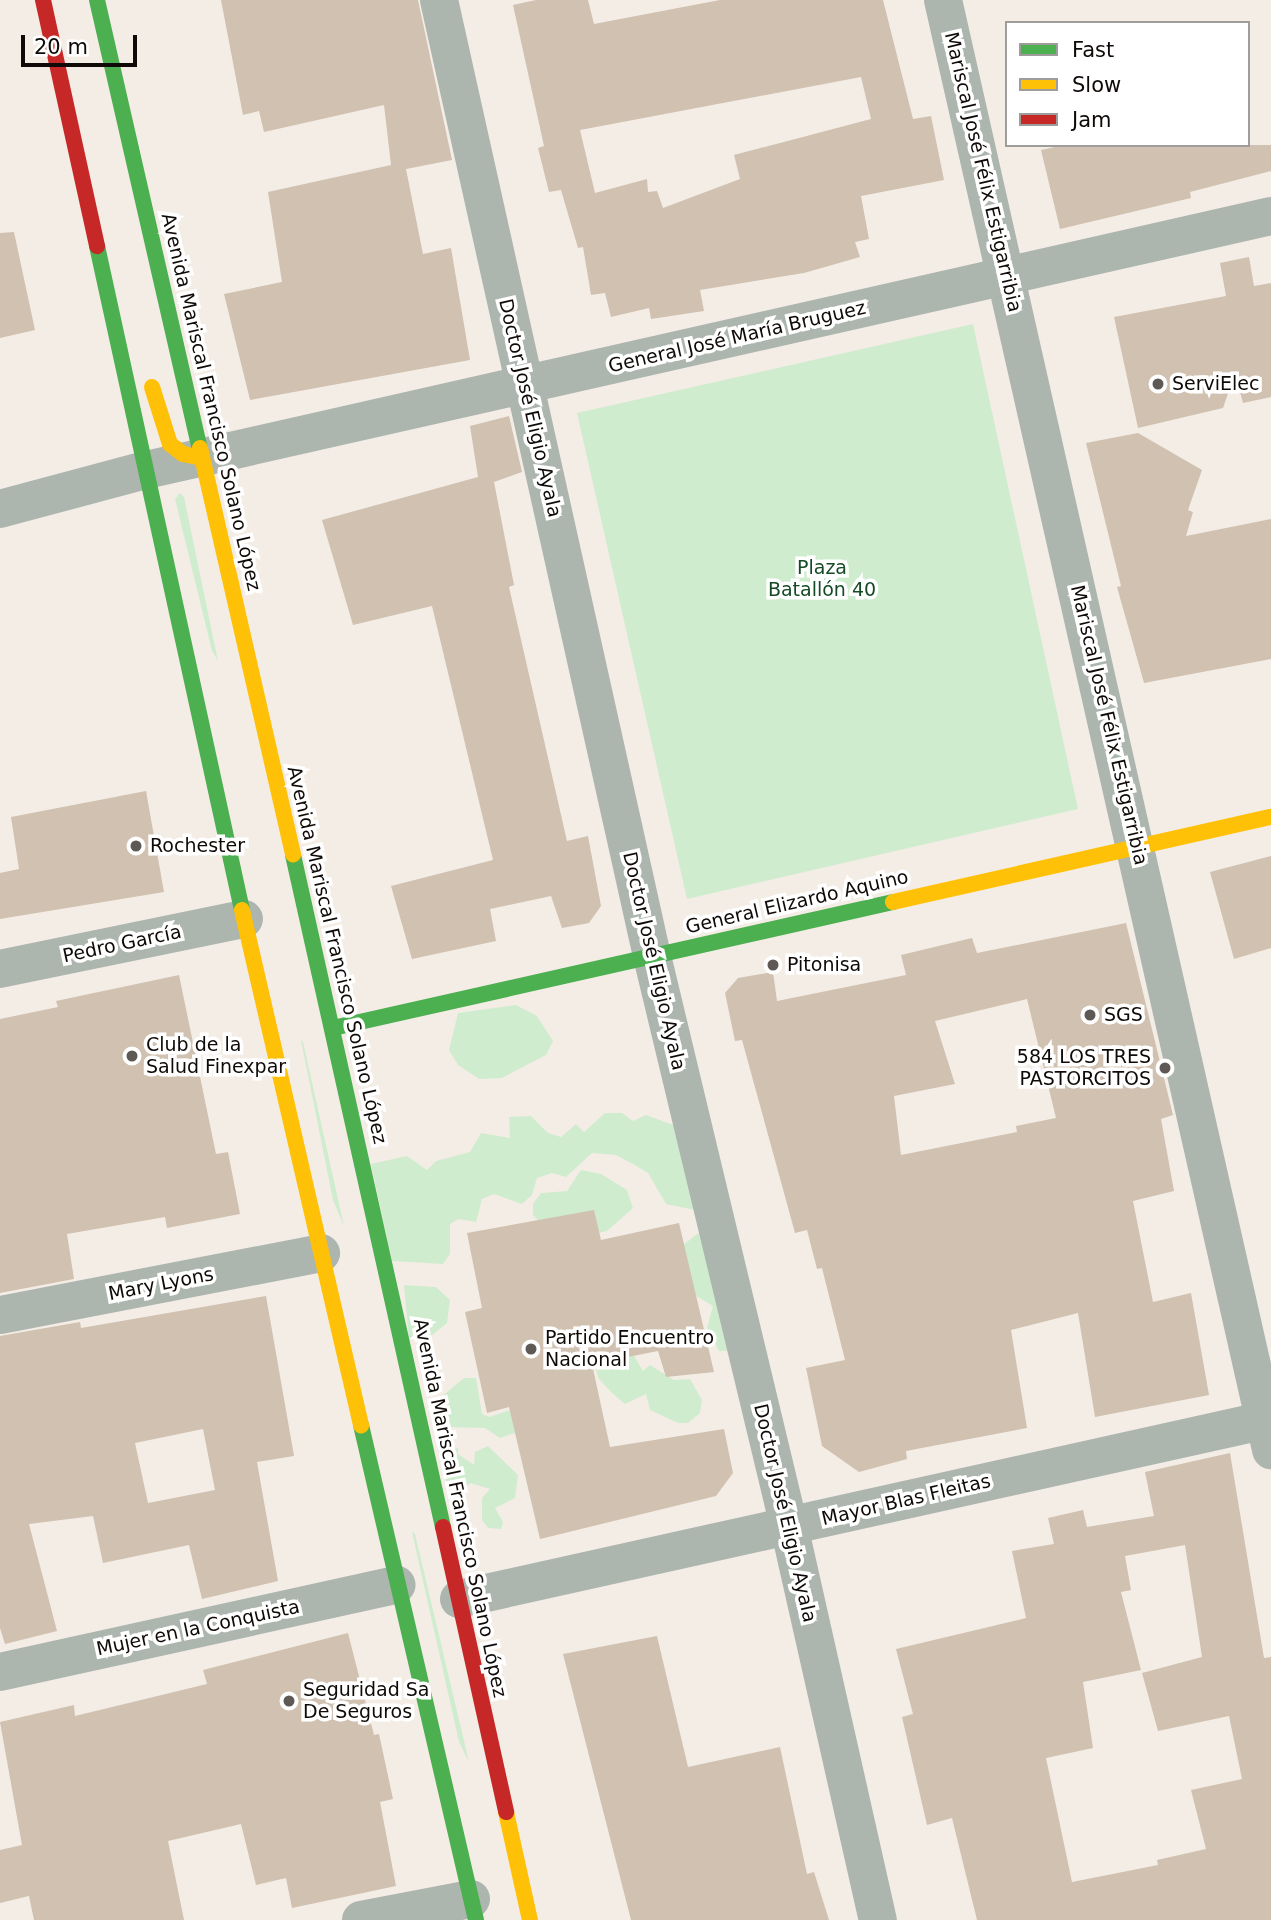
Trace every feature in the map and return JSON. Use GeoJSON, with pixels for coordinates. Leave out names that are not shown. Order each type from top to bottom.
{"type":"FeatureCollection","features":[{"type":"Feature","properties":{"kind":"main road"},"geometry":{"type":"LineString","coordinates":[[43,0],[244,919],[473,1909]]}},
{"type":"Feature","properties":{"kind":"main road","name":"Avenida Mariscal Francisco Solano López"},"geometry":{"type":"LineString","coordinates":[[97,0],[332,1028],[530,1920]]}},
{"type":"Feature","properties":{"kind":"main road"},"geometry":{"type":"LineString","coordinates":[[60,74],[93,139]]}},
{"type":"Feature","properties":{"kind":"main road"},"geometry":{"type":"LineString","coordinates":[[148,370],[163,432],[183,454],[202,458]]}},
{"type":"Feature","properties":{"kind":"main road","name":"General Elizardo Aquino"},"geometry":{"type":"LineString","coordinates":[[332,1028],[1271,817]]}},
{"type":"Feature","properties":{"kind":"street","name":"Doctor José Eligio Ayala"},"geometry":{"type":"LineString","coordinates":[[439,0],[652,956],[789,1526],[878,1920]]}},
{"type":"Feature","properties":{"kind":"street","name":"Mariscal José Félix Estigarribia"},"geometry":{"type":"LineString","coordinates":[[943,0],[1269,1430]]}},
{"type":"Feature","properties":{"kind":"street","name":"General José María Bruguez"},"geometry":{"type":"LineString","coordinates":[[0,509],[146,470],[1271,216]]}},
{"type":"Feature","properties":{"kind":"street","name":"Pedro García"},"geometry":{"type":"LineString","coordinates":[[0,968],[244,919]]}},
{"type":"Feature","properties":{"kind":"street","name":"Mary Lyons"},"geometry":{"type":"LineString","coordinates":[[0,1315],[321,1253]]}},
{"type":"Feature","properties":{"kind":"street","name":"Mayor Blas Fleitas"},"geometry":{"type":"LineString","coordinates":[[459,1600],[789,1526],[1269,1430]]}},
{"type":"Feature","properties":{"kind":"street","name":"Mujer en la Conquista"},"geometry":{"type":"LineString","coordinates":[[0,1672],[397,1585]]}},
{"type":"Feature","properties":{"kind":"street"},"geometry":{"type":"LineString","coordinates":[[361,1920],[473,1909]]}},
{"type":"Feature","properties":{"kind":"green space","name":"Plaza Batallón 40"},"geometry":{"type":"Polygon","coordinates":[[[973,324],[1078,809],[687,899],[577,413],[973,324]]]}},
{"type":"Feature","properties":{"kind":"green space"},"geometry":{"type":"Polygon","coordinates":[[[180,493],[184,497],[218,661],[212,651],[175,499],[180,493]]]}},
{"type":"Feature","properties":{"kind":"green space"},"geometry":{"type":"Polygon","coordinates":[[[516,1005],[537,1016],[553,1041],[546,1055],[502,1078],[479,1079],[458,1065],[449,1050],[458,1013],[516,1005]]]}},
{"type":"Feature","properties":{"kind":"green space"},"geometry":{"type":"Polygon","coordinates":[[[301,1040],[303,1042],[344,1226],[333,1200],[301,1040]]]}},
{"type":"Feature","properties":{"kind":"green space"},"geometry":{"type":"Polygon","coordinates":[[[605,1113],[622,1113],[633,1121],[646,1115],[676,1126],[695,1210],[666,1204],[648,1173],[633,1164],[616,1155],[592,1153],[566,1177],[552,1173],[537,1178],[532,1195],[522,1204],[494,1194],[482,1199],[476,1222],[459,1219],[450,1224],[450,1254],[443,1264],[392,1261],[371,1164],[407,1156],[427,1170],[436,1161],[470,1152],[481,1133],[510,1138],[509,1117],[531,1116],[548,1133],[561,1137],[576,1124],[584,1132],[605,1113]]]}},
{"type":"Feature","properties":{"kind":"green space"},"geometry":{"type":"Polygon","coordinates":[[[581,1170],[601,1174],[627,1190],[633,1208],[607,1231],[558,1242],[533,1215],[533,1204],[541,1193],[567,1191],[581,1170]]]}},
{"type":"Feature","properties":{"kind":"green space"},"geometry":{"type":"Polygon","coordinates":[[[709,1231],[740,1350],[719,1351],[707,1328],[713,1306],[686,1290],[659,1264],[697,1234],[709,1231]]]}},
{"type":"Feature","properties":{"kind":"green space"},"geometry":{"type":"Polygon","coordinates":[[[404,1285],[436,1287],[450,1300],[447,1323],[426,1340],[409,1339],[404,1285]]]}},
{"type":"Feature","properties":{"kind":"green space"},"geometry":{"type":"Polygon","coordinates":[[[629,1347],[643,1371],[650,1365],[674,1380],[690,1379],[702,1400],[700,1413],[688,1423],[678,1423],[650,1410],[646,1394],[625,1404],[612,1393],[599,1379],[594,1364],[629,1347]]]}},
{"type":"Feature","properties":{"kind":"green space"},"geometry":{"type":"Polygon","coordinates":[[[464,1378],[476,1378],[482,1414],[489,1417],[510,1410],[518,1432],[500,1438],[485,1428],[447,1427],[440,1413],[441,1397],[464,1378]]]}},
{"type":"Feature","properties":{"kind":"green space"},"geometry":{"type":"Polygon","coordinates":[[[488,1446],[518,1475],[515,1498],[495,1508],[503,1522],[501,1529],[488,1528],[482,1520],[482,1498],[490,1489],[471,1483],[461,1489],[446,1481],[442,1458],[458,1447],[458,1454],[474,1465],[475,1452],[488,1446]]]}},
{"type":"Feature","properties":{"kind":"green space"},"geometry":{"type":"Polygon","coordinates":[[[412,1532],[415,1534],[469,1762],[459,1742],[412,1532]]]}},
{"type":"Feature","properties":{"kind":"building"},"geometry":{"type":"Polygon","coordinates":[[[221,0],[418,0],[452,160],[406,169],[423,254],[451,248],[470,360],[250,400],[224,294],[282,282],[268,192],[391,165],[384,105],[264,132],[259,111],[243,115],[221,0]]]}},
{"type":"Feature","properties":{"kind":"building"},"geometry":{"type":"Polygon","coordinates":[[[536,0],[588,0],[594,24],[720,0],[883,0],[913,119],[931,116],[944,180],[861,196],[869,239],[855,242],[860,257],[804,273],[700,290],[704,311],[651,319],[649,308],[611,317],[605,293],[591,295],[583,247],[578,248],[561,190],[549,192],[538,148],[544,146],[513,5],[536,0]],[[861,77],[580,130],[595,193],[647,179],[648,192],[657,191],[663,208],[740,179],[734,155],[871,119],[861,77]]]}},
{"type":"Feature","properties":{"kind":"building"},"geometry":{"type":"Polygon","coordinates":[[[1271,145],[1271,171],[1190,192],[1191,198],[1060,229],[1041,150],[1055,147],[1271,145]]]}},
{"type":"Feature","properties":{"kind":"building"},"geometry":{"type":"Polygon","coordinates":[[[14,232],[35,330],[0,338],[0,233],[14,232]]]}},
{"type":"Feature","properties":{"kind":"building"},"geometry":{"type":"Polygon","coordinates":[[[1249,257],[1254,286],[1271,283],[1271,397],[1243,403],[1235,373],[1223,408],[1138,428],[1114,317],[1226,296],[1220,263],[1249,257]]]}},
{"type":"Feature","properties":{"kind":"building"},"geometry":{"type":"Polygon","coordinates":[[[509,416],[522,472],[494,482],[514,585],[509,587],[567,841],[588,836],[601,906],[589,923],[562,928],[551,896],[490,909],[496,941],[412,959],[391,886],[493,860],[432,606],[353,625],[322,520],[478,477],[470,426],[509,416]]]}},
{"type":"Feature","properties":{"kind":"building"},"geometry":{"type":"Polygon","coordinates":[[[1138,433],[1202,470],[1188,510],[1193,512],[1186,536],[1271,519],[1271,659],[1144,683],[1117,587],[1121,586],[1086,443],[1138,433]]]}},
{"type":"Feature","properties":{"kind":"building"},"geometry":{"type":"Polygon","coordinates":[[[146,791],[164,892],[0,919],[0,873],[19,869],[11,817],[146,791]]]}},
{"type":"Feature","properties":{"kind":"building"},"geometry":{"type":"Polygon","coordinates":[[[1271,856],[1271,948],[1234,959],[1210,872],[1271,856]]]}},
{"type":"Feature","properties":{"kind":"building"},"geometry":{"type":"Polygon","coordinates":[[[1126,923],[1173,1115],[1161,1119],[1174,1191],[1133,1201],[1153,1302],[1191,1293],[1209,1395],[1095,1417],[1078,1313],[1011,1330],[1027,1428],[906,1451],[907,1459],[859,1472],[822,1446],[806,1368],[845,1360],[822,1268],[817,1269],[807,1230],[795,1233],[742,1040],[735,1041],[725,993],[738,978],[773,972],[777,1001],[906,975],[901,955],[972,938],[977,953],[1126,923]],[[1027,999],[935,1021],[955,1084],[894,1096],[901,1155],[1017,1132],[1016,1126],[1056,1118],[1027,999]]]}},
{"type":"Feature","properties":{"kind":"building"},"geometry":{"type":"Polygon","coordinates":[[[179,975],[216,1154],[228,1152],[240,1214],[167,1228],[165,1217],[67,1234],[74,1279],[0,1293],[0,1019],[58,1007],[56,1001],[179,975]]]}},
{"type":"Feature","properties":{"kind":"building"},"geometry":{"type":"Polygon","coordinates":[[[594,1210],[601,1240],[679,1223],[714,1372],[666,1377],[658,1351],[592,1364],[610,1447],[724,1429],[733,1473],[716,1496],[540,1539],[509,1407],[487,1413],[465,1312],[482,1308],[467,1233],[594,1210]]]}},
{"type":"Feature","properties":{"kind":"building"},"geometry":{"type":"Polygon","coordinates":[[[266,1296],[294,1456],[257,1462],[278,1581],[202,1599],[189,1545],[103,1563],[93,1516],[29,1524],[57,1631],[5,1644],[0,1628],[0,1336],[80,1322],[81,1328],[266,1296]],[[203,1429],[135,1443],[148,1503],[215,1490],[203,1429]]]}},
{"type":"Feature","properties":{"kind":"building"},"geometry":{"type":"Polygon","coordinates":[[[1230,1453],[1264,1658],[1271,1657],[1271,1920],[977,1920],[952,1818],[927,1825],[902,1717],[913,1714],[896,1649],[1026,1618],[1012,1551],[1054,1544],[1048,1518],[1083,1510],[1087,1527],[1154,1516],[1145,1472],[1230,1453]],[[1185,1545],[1125,1556],[1131,1590],[1121,1592],[1141,1670],[1083,1682],[1093,1748],[1046,1758],[1072,1882],[1158,1865],[1157,1860],[1206,1849],[1191,1790],[1242,1779],[1229,1716],[1158,1731],[1142,1673],[1202,1657],[1185,1545]]]}},
{"type":"Feature","properties":{"kind":"building"},"geometry":{"type":"Polygon","coordinates":[[[348,1633],[374,1735],[379,1734],[393,1799],[380,1802],[396,1886],[292,1908],[286,1878],[256,1885],[241,1824],[168,1841],[184,1920],[34,1920],[29,1896],[0,1903],[0,1850],[22,1845],[0,1722],[74,1705],[75,1716],[207,1684],[203,1670],[348,1633]]]}},
{"type":"Feature","properties":{"kind":"building"},"geometry":{"type":"Polygon","coordinates":[[[657,1636],[688,1767],[780,1747],[807,1874],[814,1872],[829,1920],[631,1920],[563,1654],[657,1636]]]}},
{"type":"Feature","properties":{"kind":"traffic: fast"},"geometry":{"type":"LineString","coordinates":[[97,0],[200,448]]}},
{"type":"Feature","properties":{"kind":"traffic: fast"},"geometry":{"type":"LineString","coordinates":[[97,246],[242,910]]}},
{"type":"Feature","properties":{"kind":"traffic: fast"},"geometry":{"type":"LineString","coordinates":[[293,855],[443,1527]]}},
{"type":"Feature","properties":{"kind":"traffic: fast"},"geometry":{"type":"LineString","coordinates":[[333,1028],[893,902]]}},
{"type":"Feature","properties":{"kind":"traffic: fast"},"geometry":{"type":"LineString","coordinates":[[361,1425],[476,1920]]}},
{"type":"Feature","properties":{"kind":"traffic: slow"},"geometry":{"type":"LineString","coordinates":[[152,387],[170,444],[183,454],[202,458]]}},
{"type":"Feature","properties":{"kind":"traffic: slow"},"geometry":{"type":"LineString","coordinates":[[200,448],[293,855]]}},
{"type":"Feature","properties":{"kind":"traffic: slow"},"geometry":{"type":"LineString","coordinates":[[893,902],[1271,817]]}},
{"type":"Feature","properties":{"kind":"traffic: slow"},"geometry":{"type":"LineString","coordinates":[[242,910],[361,1425]]}},
{"type":"Feature","properties":{"kind":"traffic: slow"},"geometry":{"type":"LineString","coordinates":[[506,1812],[530,1920]]}},
{"type":"Feature","properties":{"kind":"traffic: jam"},"geometry":{"type":"LineString","coordinates":[[43,0],[97,246]]}},
{"type":"Feature","properties":{"kind":"traffic: jam"},"geometry":{"type":"LineString","coordinates":[[443,1527],[506,1812]]}},
{"type":"Feature","properties":{"kind":"place","name":"ServiElec"},"geometry":{"type":"Point","coordinates":[1158,384]}},
{"type":"Feature","properties":{"kind":"place","name":"Rochester"},"geometry":{"type":"Point","coordinates":[136,846]}},
{"type":"Feature","properties":{"kind":"place","name":"Pitonisa"},"geometry":{"type":"Point","coordinates":[773,965]}},
{"type":"Feature","properties":{"kind":"place","name":"SGS"},"geometry":{"type":"Point","coordinates":[1090,1015]}},
{"type":"Feature","properties":{"kind":"place","name":"Club de la Salud Finexpar"},"geometry":{"type":"Point","coordinates":[132,1056]}},
{"type":"Feature","properties":{"kind":"place","name":"584 LOS TRES PASTORCITOS"},"geometry":{"type":"Point","coordinates":[1165,1068]}},
{"type":"Feature","properties":{"kind":"place","name":"Partido Encuentro Nacional"},"geometry":{"type":"Point","coordinates":[531,1349]}},
{"type":"Feature","properties":{"kind":"place","name":"Seguridad Sa De Seguros"},"geometry":{"type":"Point","coordinates":[289,1701]}}]}
